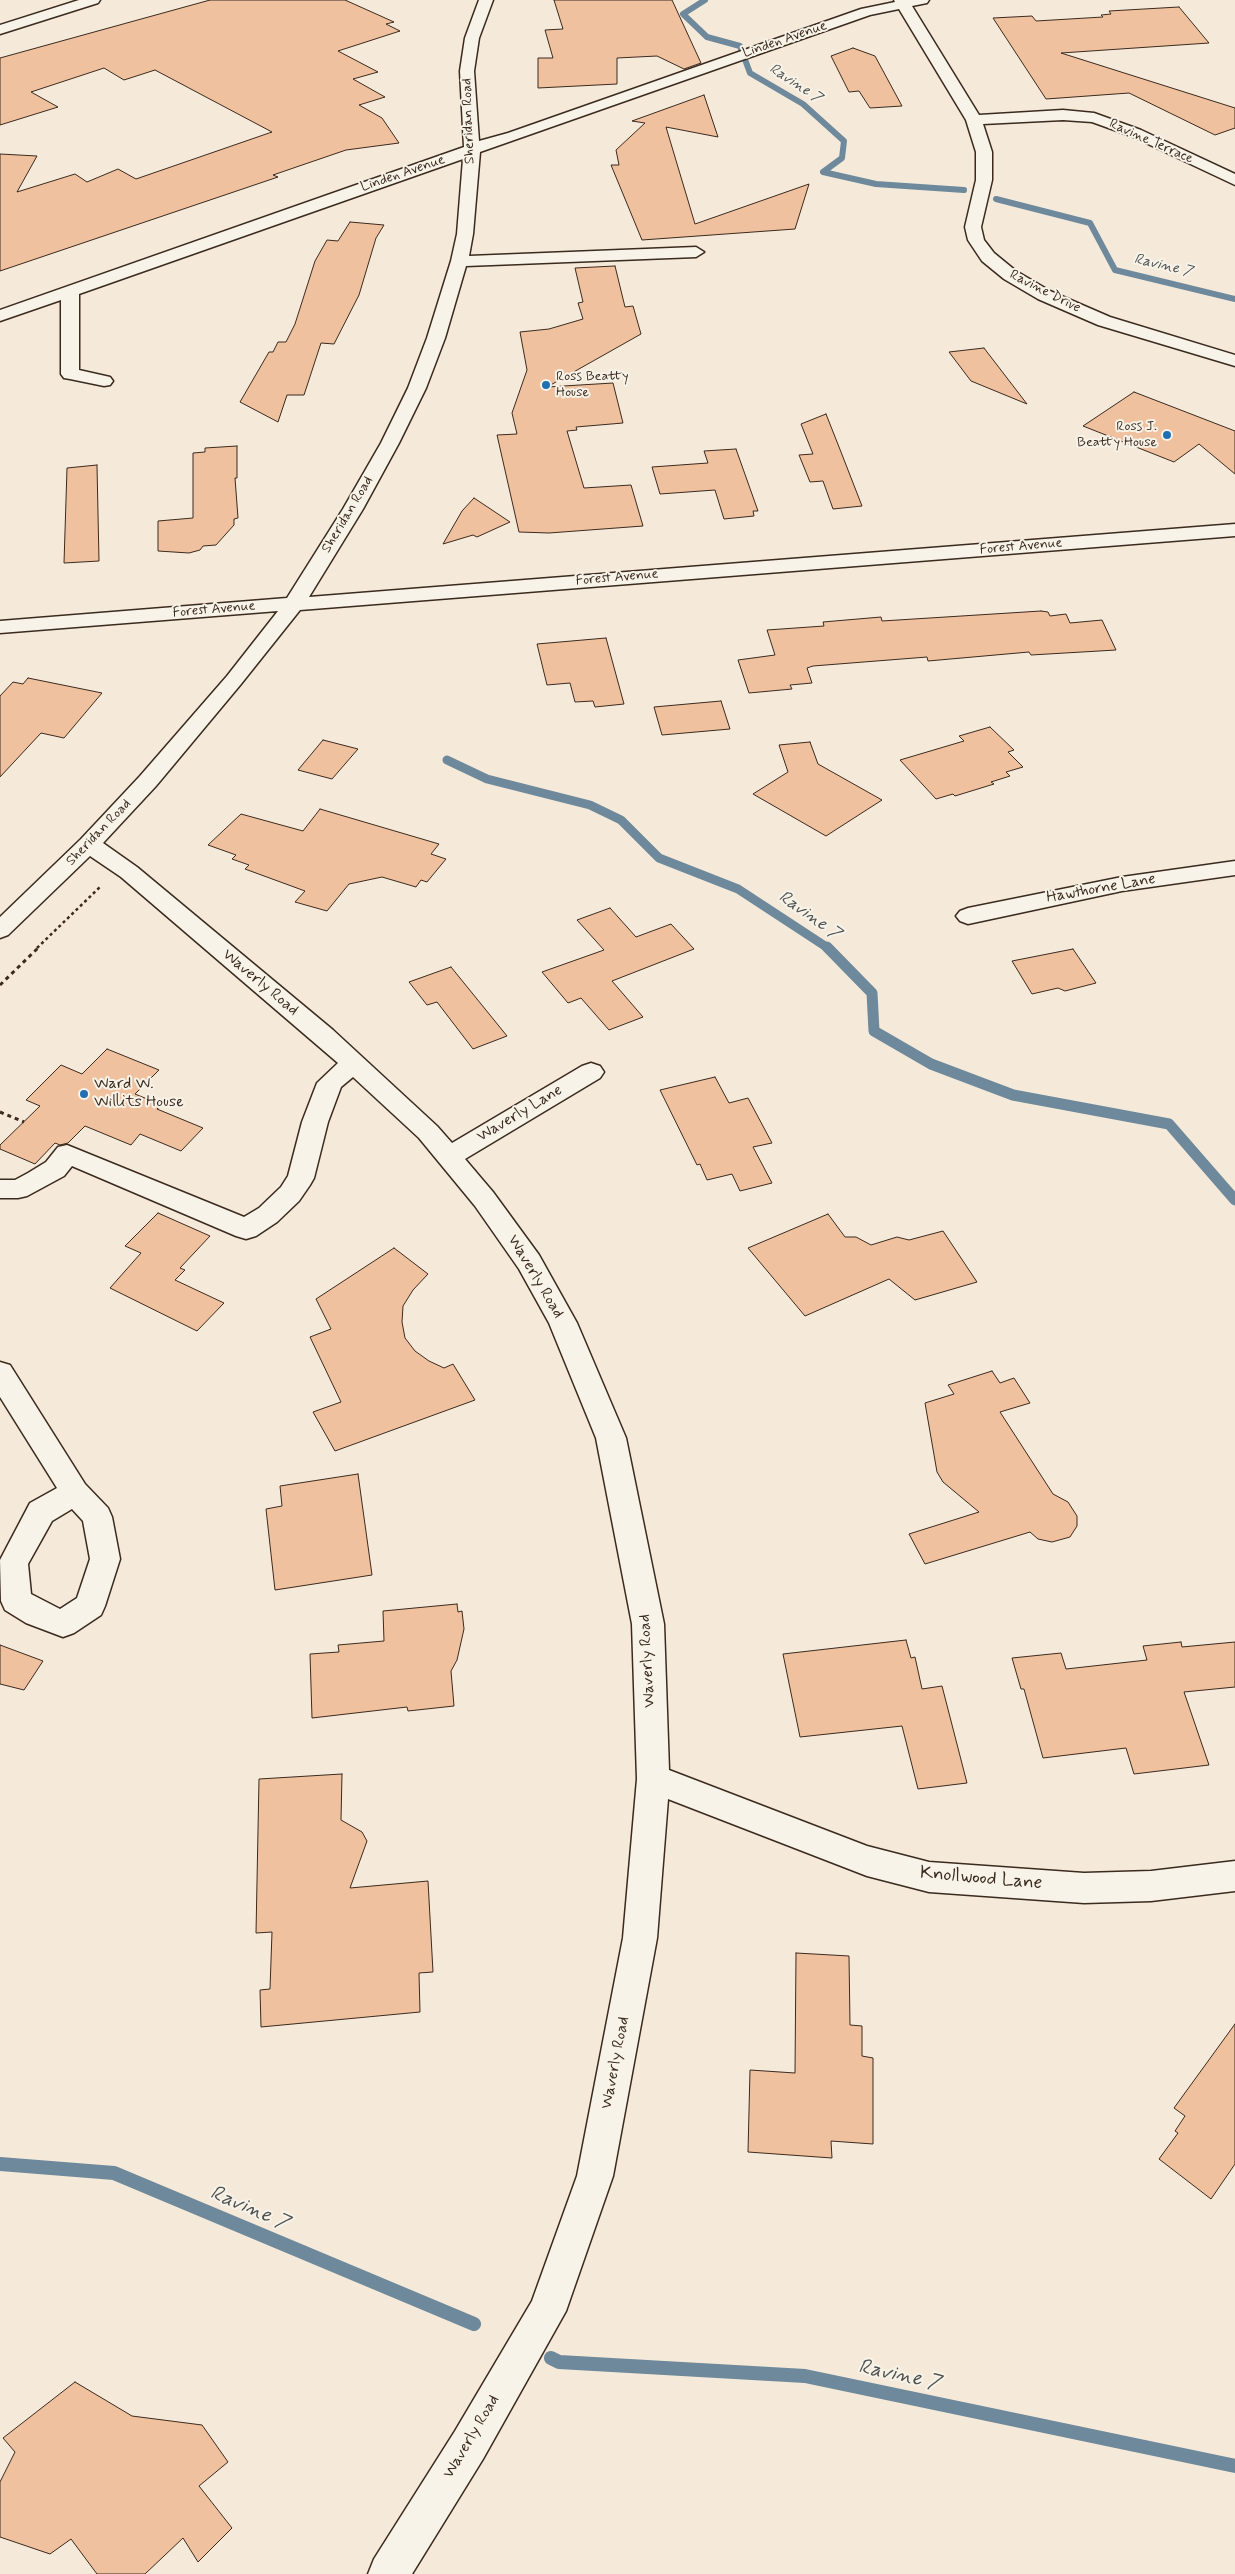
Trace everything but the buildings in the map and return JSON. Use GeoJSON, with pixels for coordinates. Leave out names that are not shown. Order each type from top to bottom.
{"type":"FeatureCollection","features":[{"type":"Feature","properties":{"kind":"street"},"geometry":{"type":"LineString","coordinates":[[0,30],[93,0]]}},
{"type":"Feature","properties":{"kind":"street","name":"Sheridan Road"},"geometry":{"type":"LineString","coordinates":[[0,930],[89,844],[148,781],[234,680],[294,604],[353,509],[390,444],[417,388],[436,338],[465,234],[472,150],[467,99],[467,71],[472,38],[486,0]]}},
{"type":"Feature","properties":{"kind":"street","name":"Linden Avenue"},"geometry":{"type":"LineString","coordinates":[[0,316],[866,12],[902,1],[922,0]]}},
{"type":"Feature","properties":{"kind":"street","name":"Ravine Drive"},"geometry":{"type":"LineString","coordinates":[[902,1],[974,120],[984,152],[984,180],[972,227],[976,240],[996,265],[1044,295],[1104,321],[1235,361]]}},
{"type":"Feature","properties":{"kind":"street","name":"Ravine Terrace"},"geometry":{"type":"LineString","coordinates":[[974,120],[1063,115],[1094,118],[1136,133],[1235,180]]}},
{"type":"Feature","properties":{"kind":"street"},"geometry":{"type":"LineString","coordinates":[[459,261],[696,252]]}},
{"type":"Feature","properties":{"kind":"street"},"geometry":{"type":"LineString","coordinates":[[70,291],[70,374],[104,381]]}},
{"type":"Feature","properties":{"kind":"street","name":"Forest Avenue"},"geometry":{"type":"LineString","coordinates":[[0,627],[1235,530]]}},
{"type":"Feature","properties":{"kind":"street","name":"Waverly Road"},"geometry":{"type":"LineString","coordinates":[[89,844],[121,867],[353,1064],[428,1132],[484,1199],[528,1262],[562,1322],[611,1438],[648,1624],[653,1779],[640,1938],[595,2176],[547,2311],[469,2445],[389,2574]]}},
{"type":"Feature","properties":{"kind":"street","name":"Hawthorne Lane"},"geometry":{"type":"LineString","coordinates":[[968,916],[1122,884],[1235,868]]}},
{"type":"Feature","properties":{"kind":"street"},"geometry":{"type":"LineString","coordinates":[[0,1189],[18,1189],[37,1180],[55,1169],[67,1154],[246,1230],[268,1215],[290,1194],[301,1178],[315,1122],[330,1083],[353,1064]]}},
{"type":"Feature","properties":{"kind":"street","name":"Waverly Lane"},"geometry":{"type":"LineString","coordinates":[[450,1156],[591,1072]]}},
{"type":"Feature","properties":{"kind":"street"},"geometry":{"type":"LineString","coordinates":[[0,1373],[75,1492]]}},
{"type":"Feature","properties":{"kind":"street","name":"Knollwood Lane"},"geometry":{"type":"LineString","coordinates":[[653,1779],[868,1861],[929,1877],[1084,1888],[1151,1886],[1235,1876]]}},
{"type":"Feature","properties":{"kind":"path"},"geometry":{"type":"LineString","coordinates":[[0,985],[121,867]]}},
{"type":"Feature","properties":{"kind":"path"},"geometry":{"type":"LineString","coordinates":[[0,1112],[24,1122]]}},
{"type":"Feature","properties":{"kind":"waterway","name":"Ravine 7"},"geometry":{"type":"LineString","coordinates":[[705,0],[683,14],[707,37],[740,46],[750,73],[803,104],[844,141],[842,158],[823,172],[876,184],[964,190]]}},
{"type":"Feature","properties":{"kind":"waterway","name":"Ravine 7"},"geometry":{"type":"LineString","coordinates":[[996,199],[1090,223],[1115,270],[1235,299]]}},
{"type":"Feature","properties":{"kind":"waterway","name":"Ravine 7"},"geometry":{"type":"LineString","coordinates":[[447,760],[487,779],[590,805],[621,820],[659,858],[738,889],[828,948]]}},
{"type":"Feature","properties":{"kind":"waterway","name":"Ravine 7"},"geometry":{"type":"LineString","coordinates":[[828,948],[872,993],[874,1031],[931,1064],[1013,1095],[1169,1124],[1235,1200]]}},
{"type":"Feature","properties":{"kind":"waterway","name":"Ravine 7"},"geometry":{"type":"LineString","coordinates":[[0,2164],[114,2173],[474,2324]]}},
{"type":"Feature","properties":{"kind":"waterway","name":"Ravine 7"},"geometry":{"type":"LineString","coordinates":[[551,2358],[559,2362],[805,2376],[1235,2466]]}},
{"type":"Feature","properties":{"kind":"place","name":"Ross Beatty House"},"geometry":{"type":"Point","coordinates":[546,385]}},
{"type":"Feature","properties":{"kind":"place","name":"Ross J. Beatty House"},"geometry":{"type":"Point","coordinates":[1167,435]}},
{"type":"Feature","properties":{"kind":"place","name":"Ward W. Willits House"},"geometry":{"type":"Point","coordinates":[84,1094]}}]}
